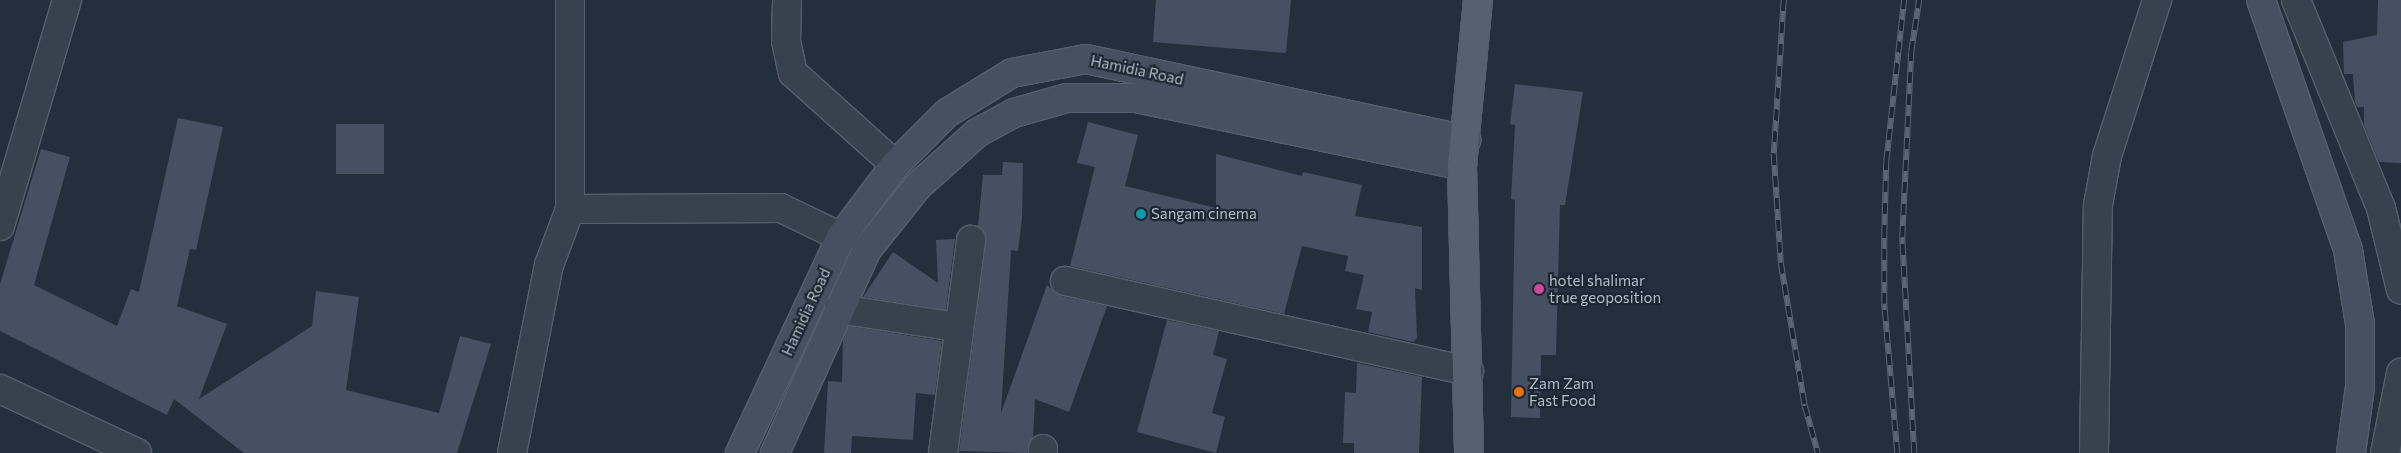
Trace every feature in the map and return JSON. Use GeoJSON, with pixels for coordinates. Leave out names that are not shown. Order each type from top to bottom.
{"type":"FeatureCollection","features":[{"type":"Feature","properties":{"kind":"main road"},"geometry":{"type":"LineString","coordinates":[[1469,453],[1464,153],[1478,0]]}},
{"type":"Feature","properties":{"kind":"main road"},"geometry":{"type":"LineString","coordinates":[[2261,0],[2348,250],[2360,342],[2360,387],[2351,453]]}},
{"type":"Feature","properties":{"kind":"main road","name":"Hamidia Road"},"geometry":{"type":"LineString","coordinates":[[740,453],[841,237],[895,165],[947,113],[1012,73],[1086,59],[1464,153]]}},
{"type":"Feature","properties":{"kind":"main road"},"geometry":{"type":"LineString","coordinates":[[1072,61],[1078,97]]}},
{"type":"Feature","properties":{"kind":"main road","name":"Hamidia Road"},"geometry":{"type":"LineString","coordinates":[[775,453],[866,251],[918,186],[977,133],[1040,102],[1078,97],[1135,98],[1464,153]]}},
{"type":"Feature","properties":{"kind":"street"},"geometry":{"type":"LineString","coordinates":[[0,226],[67,0]]}},
{"type":"Feature","properties":{"kind":"street"},"geometry":{"type":"LineString","coordinates":[[512,453],[549,265],[570,210],[570,0]]}},
{"type":"Feature","properties":{"kind":"street"},"geometry":{"type":"LineString","coordinates":[[787,0],[786,41],[793,73],[895,165]]}},
{"type":"Feature","properties":{"kind":"street"},"geometry":{"type":"LineString","coordinates":[[2094,453],[2098,205],[2116,127],[2157,0]]}},
{"type":"Feature","properties":{"kind":"street"},"geometry":{"type":"LineString","coordinates":[[2296,0],[2391,208],[2401,290]]}},
{"type":"Feature","properties":{"kind":"street"},"geometry":{"type":"LineString","coordinates":[[570,210],[780,208],[841,237]]}},
{"type":"Feature","properties":{"kind":"street"},"geometry":{"type":"LineString","coordinates":[[943,453],[956,327],[971,240]]}},
{"type":"Feature","properties":{"kind":"street"},"geometry":{"type":"LineString","coordinates":[[1065,281],[1469,371]]}},
{"type":"Feature","properties":{"kind":"street"},"geometry":{"type":"LineString","coordinates":[[839,309],[956,327]]}},
{"type":"Feature","properties":{"kind":"street"},"geometry":{"type":"LineString","coordinates":[[2385,453],[2401,373]]}},
{"type":"Feature","properties":{"kind":"street"},"geometry":{"type":"LineString","coordinates":[[0,389],[137,453]]}},
{"type":"Feature","properties":{"kind":"building"},"geometry":{"type":"Polygon","coordinates":[[[1156,0],[1291,0],[1286,53],[1153,42],[1156,0]]]}},
{"type":"Feature","properties":{"kind":"building"},"geometry":{"type":"Polygon","coordinates":[[[2378,0],[2401,0],[2401,163],[2379,162],[2364,125],[2364,107],[2357,107],[2355,102],[2353,74],[2344,74],[2343,42],[2377,35],[2378,0]]]}},
{"type":"Feature","properties":{"kind":"building"},"geometry":{"type":"Polygon","coordinates":[[[1515,84],[1583,92],[1565,205],[1560,205],[1556,355],[1541,355],[1540,418],[1511,417],[1515,200],[1511,199],[1515,125],[1510,124],[1515,84]]]}},
{"type":"Feature","properties":{"kind":"building"},"geometry":{"type":"Polygon","coordinates":[[[178,118],[223,127],[196,250],[190,249],[177,306],[227,324],[199,399],[312,326],[316,291],[359,297],[346,390],[439,413],[460,336],[491,344],[457,453],[244,453],[174,399],[167,415],[0,331],[0,284],[41,149],[70,157],[34,285],[117,326],[131,289],[139,292],[178,118]]]}},
{"type":"Feature","properties":{"kind":"building"},"geometry":{"type":"Polygon","coordinates":[[[1088,122],[1138,135],[1125,186],[1216,208],[1216,154],[1302,176],[1303,172],[1362,185],[1355,216],[1422,227],[1422,290],[1415,288],[1417,338],[1413,342],[1368,332],[1372,312],[1356,309],[1364,275],[1345,271],[1348,256],[1302,246],[1284,314],[1070,266],[1095,167],[1077,163],[1088,122]]]}},
{"type":"Feature","properties":{"kind":"building"},"geometry":{"type":"Polygon","coordinates":[[[336,124],[384,124],[384,174],[336,174],[336,124]]]}},
{"type":"Feature","properties":{"kind":"building"},"geometry":{"type":"Polygon","coordinates":[[[1003,162],[1023,163],[1022,219],[1018,251],[1011,250],[1001,413],[1047,285],[1061,296],[1107,306],[1069,412],[1035,399],[1033,437],[1027,453],[959,451],[986,242],[978,226],[983,175],[1002,175],[1003,162]]]}},
{"type":"Feature","properties":{"kind":"building"},"geometry":{"type":"Polygon","coordinates":[[[955,239],[946,310],[863,297],[893,252],[938,283],[936,240],[955,239]]]}},
{"type":"Feature","properties":{"kind":"building"},"geometry":{"type":"Polygon","coordinates":[[[1167,320],[1219,331],[1213,355],[1227,359],[1212,413],[1225,417],[1216,453],[1137,432],[1167,320]]]}},
{"type":"Feature","properties":{"kind":"building"},"geometry":{"type":"Polygon","coordinates":[[[849,326],[942,341],[935,395],[916,393],[913,440],[852,436],[851,453],[824,453],[828,381],[842,382],[843,340],[849,326]]]}},
{"type":"Feature","properties":{"kind":"building"},"geometry":{"type":"Polygon","coordinates":[[[1357,363],[1422,377],[1419,453],[1354,453],[1354,443],[1343,443],[1345,392],[1356,393],[1357,363]]]}},
{"type":"Feature","properties":{"kind":"railway"},"geometry":{"type":"LineString","coordinates":[[1784,0],[1774,154],[1781,263],[1805,406],[1818,453]]}},
{"type":"Feature","properties":{"kind":"railway"},"geometry":{"type":"LineString","coordinates":[[1897,453],[1884,304],[1884,236],[1886,162],[1904,0]]}},
{"type":"Feature","properties":{"kind":"railway"},"geometry":{"type":"LineString","coordinates":[[1914,453],[1902,237],[1911,52],[1919,0]]}},
{"type":"Feature","properties":{"kind":"place","name":"Sangam cinema"},"geometry":{"type":"Point","coordinates":[1141,214]}},
{"type":"Feature","properties":{"kind":"place","name":"hotel shalimar true geoposition"},"geometry":{"type":"Point","coordinates":[1539,289]}},
{"type":"Feature","properties":{"kind":"place","name":"Zam Zam Fast Food"},"geometry":{"type":"Point","coordinates":[1519,392]}}]}
